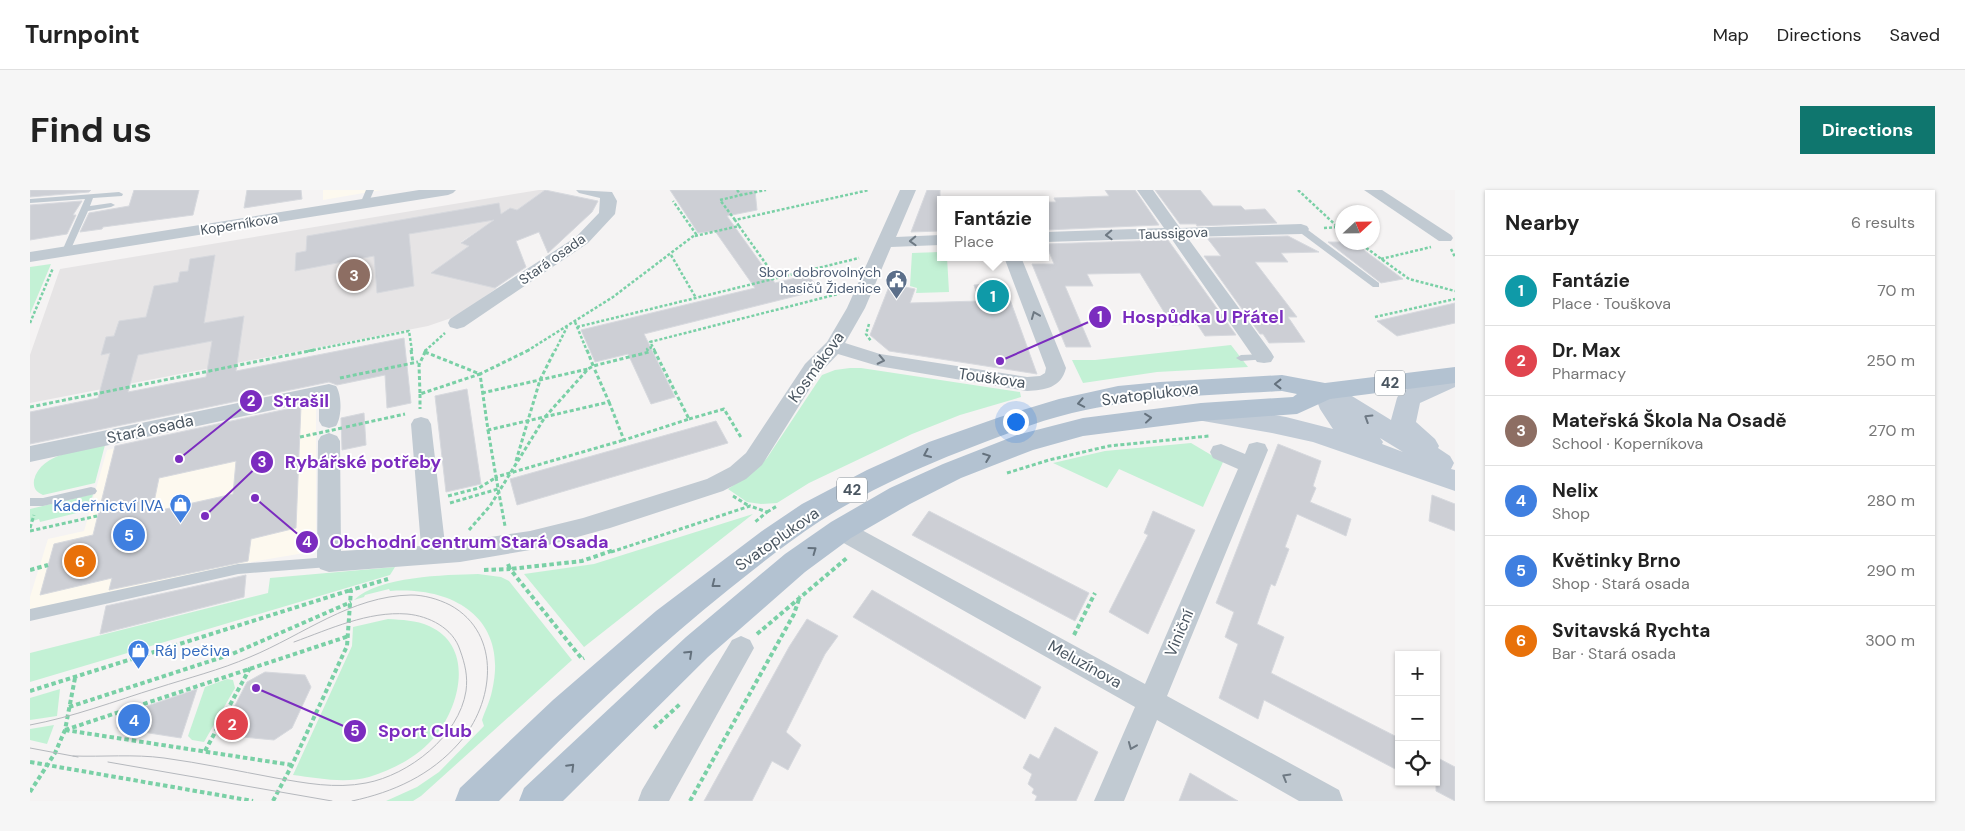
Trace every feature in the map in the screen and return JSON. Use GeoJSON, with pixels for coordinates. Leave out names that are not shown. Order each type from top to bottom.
{"type":"FeatureCollection","features":[{"type":"Feature","properties":{"kind":"main road","name":"Svatoplukova"},"geometry":{"type":"LineString","coordinates":[[473,801],[565,711],[667,621],[772,539],[812,512],[878,477],[938,449],[1009,423],[1068,405],[1160,390],[1282,383],[1326,391],[1455,376]]}},
{"type":"Feature","properties":{"kind":"main road"},"geometry":{"type":"LineString","coordinates":[[1455,376],[1409,398],[1402,424],[1428,448],[1455,463]]}},
{"type":"Feature","properties":{"kind":"main road","name":"Svatoplukova"},"geometry":{"type":"LineString","coordinates":[[537,801],[697,647],[795,563],[840,530],[900,496],[952,470],[1026,442],[1083,427],[1202,412],[1297,405],[1326,391]]}},
{"type":"Feature","properties":{"kind":"main road"},"geometry":{"type":"LineString","coordinates":[[1326,391],[1429,457],[1455,470]]}},
{"type":"Feature","properties":{"kind":"main road"},"geometry":{"type":"LineString","coordinates":[[1326,391],[1333,413],[1359,437],[1455,474]]}},
{"type":"Feature","properties":{"kind":"main road"},"geometry":{"type":"LineString","coordinates":[[1202,412],[1273,423],[1312,432],[1455,481]]}},
{"type":"Feature","properties":{"kind":"street","name":"Koperníkova"},"geometry":{"type":"LineString","coordinates":[[30,257],[61,256],[367,197],[448,190]]}},
{"type":"Feature","properties":{"kind":"street","name":"Stará osada"},"geometry":{"type":"LineString","coordinates":[[457,323],[582,240],[607,214],[609,201],[607,195],[584,190]]}},
{"type":"Feature","properties":{"kind":"street","name":"Kosmákova"},"geometry":{"type":"LineString","coordinates":[[502,547],[548,537],[715,485],[738,473],[754,459],[812,369],[834,346],[856,308],[908,190]]}},
{"type":"Feature","properties":{"kind":"street"},"geometry":{"type":"LineString","coordinates":[[1145,190],[1264,357]]}},
{"type":"Feature","properties":{"kind":"street"},"geometry":{"type":"LineString","coordinates":[[1372,190],[1438,242]]}},
{"type":"Feature","properties":{"kind":"street","name":"Taussigova"},"geometry":{"type":"LineString","coordinates":[[1049,237],[1301,229]]}},
{"type":"Feature","properties":{"kind":"street"},"geometry":{"type":"LineString","coordinates":[[885,242],[937,240]]}},
{"type":"Feature","properties":{"kind":"street","name":"Touškova"},"geometry":{"type":"LineString","coordinates":[[834,346],[878,360],[1027,384],[1044,383],[1054,376],[1056,368],[1014,261]]}},
{"type":"Feature","properties":{"kind":"street","name":"Stará osada"},"geometry":{"type":"LineString","coordinates":[[31,456],[329,391],[329,562]]}},
{"type":"Feature","properties":{"kind":"street"},"geometry":{"type":"LineString","coordinates":[[421,417],[434,554]]}},
{"type":"Feature","properties":{"kind":"street","name":"Viniční"},"geometry":{"type":"LineString","coordinates":[[1109,801],[1254,458],[1221,452]]}},
{"type":"Feature","properties":{"kind":"street","name":"Meluzínova"},"geometry":{"type":"LineString","coordinates":[[840,530],[1151,700],[1328,801]]}},
{"type":"Feature","properties":{"kind":"street"},"geometry":{"type":"LineString","coordinates":[[329,562],[502,547]]}},
{"type":"Feature","properties":{"kind":"street"},"geometry":{"type":"LineString","coordinates":[[653,801],[741,648]]}},
{"type":"Feature","properties":{"kind":"lane"},"geometry":{"type":"LineString","coordinates":[[30,201],[119,194]]}},
{"type":"Feature","properties":{"kind":"lane"},"geometry":{"type":"LineString","coordinates":[[61,256],[90,197]]}},
{"type":"Feature","properties":{"kind":"lane"},"geometry":{"type":"LineString","coordinates":[[84,209],[111,205]]}},
{"type":"Feature","properties":{"kind":"lane"},"geometry":{"type":"LineString","coordinates":[[1301,229],[1376,285]]}},
{"type":"Feature","properties":{"kind":"lane"},"geometry":{"type":"LineString","coordinates":[[1241,358],[1264,357]]}},
{"type":"Feature","properties":{"kind":"lane"},"geometry":{"type":"LineString","coordinates":[[30,502],[43,502],[91,491]]}},
{"type":"Feature","properties":{"kind":"lane"},"geometry":{"type":"LineString","coordinates":[[30,615],[238,570],[329,562]]}},
{"type":"Feature","properties":{"kind":"path"},"geometry":{"type":"LineString","coordinates":[[737,190],[741,195]]}},
{"type":"Feature","properties":{"kind":"path"},"geometry":{"type":"LineString","coordinates":[[766,190],[720,200],[776,278]]}},
{"type":"Feature","properties":{"kind":"path"},"geometry":{"type":"LineString","coordinates":[[735,220],[869,190]]}},
{"type":"Feature","properties":{"kind":"path"},"geometry":{"type":"LineString","coordinates":[[1298,190],[1335,224]]}},
{"type":"Feature","properties":{"kind":"path"},"geometry":{"type":"LineString","coordinates":[[674,201],[696,234],[694,236]]}},
{"type":"Feature","properties":{"kind":"path"},"geometry":{"type":"LineString","coordinates":[[457,323],[423,351],[418,362],[420,394],[505,364],[575,322],[651,272],[694,236],[739,226]]}},
{"type":"Feature","properties":{"kind":"path"},"geometry":{"type":"LineString","coordinates":[[1381,259],[1438,242]]}},
{"type":"Feature","properties":{"kind":"path"},"geometry":{"type":"LineString","coordinates":[[1369,250],[1409,279],[1455,291]]}},
{"type":"Feature","properties":{"kind":"path"},"geometry":{"type":"LineString","coordinates":[[671,255],[696,298]]}},
{"type":"Feature","properties":{"kind":"path"},"geometry":{"type":"LineString","coordinates":[[30,323],[61,256]]}},
{"type":"Feature","properties":{"kind":"path"},"geometry":{"type":"LineString","coordinates":[[578,327],[859,258]]}},
{"type":"Feature","properties":{"kind":"path"},"geometry":{"type":"LineString","coordinates":[[689,419],[650,342],[844,293]]}},
{"type":"Feature","properties":{"kind":"path"},"geometry":{"type":"LineString","coordinates":[[1374,317],[1455,299]]}},
{"type":"Feature","properties":{"kind":"path"},"geometry":{"type":"LineString","coordinates":[[872,316],[866,334],[872,343]]}},
{"type":"Feature","properties":{"kind":"path"},"geometry":{"type":"LineString","coordinates":[[575,322],[624,440]]}},
{"type":"Feature","properties":{"kind":"path"},"geometry":{"type":"LineString","coordinates":[[462,534],[490,506],[498,490],[512,472],[540,380],[567,326]]}},
{"type":"Feature","properties":{"kind":"path"},"geometry":{"type":"LineString","coordinates":[[30,407],[409,331],[413,363]]}},
{"type":"Feature","properties":{"kind":"path"},"geometry":{"type":"LineString","coordinates":[[482,394],[588,369],[648,352],[647,349],[652,347]]}},
{"type":"Feature","properties":{"kind":"path"},"geometry":{"type":"LineString","coordinates":[[423,351],[480,374]]}},
{"type":"Feature","properties":{"kind":"path"},"geometry":{"type":"LineString","coordinates":[[404,365],[418,362]]}},
{"type":"Feature","properties":{"kind":"path"},"geometry":{"type":"LineString","coordinates":[[514,466],[545,417],[588,369]]}},
{"type":"Feature","properties":{"kind":"path"},"geometry":{"type":"LineString","coordinates":[[480,374],[505,529],[502,547]]}},
{"type":"Feature","properties":{"kind":"path"},"geometry":{"type":"LineString","coordinates":[[488,430],[609,402]]}},
{"type":"Feature","properties":{"kind":"path"},"geometry":{"type":"LineString","coordinates":[[429,499],[479,489],[488,485],[496,477],[724,409],[742,439]]}},
{"type":"Feature","properties":{"kind":"path"},"geometry":{"type":"LineString","coordinates":[[300,437],[374,421],[421,417]]}},
{"type":"Feature","properties":{"kind":"path"},"geometry":{"type":"LineString","coordinates":[[453,503],[464,500],[464,498],[498,490]]}},
{"type":"Feature","properties":{"kind":"path"},"geometry":{"type":"LineString","coordinates":[[483,570],[582,561],[750,506],[767,512],[752,524]]}},
{"type":"Feature","properties":{"kind":"path"},"geometry":{"type":"LineString","coordinates":[[30,531],[97,516]]}},
{"type":"Feature","properties":{"kind":"path"},"geometry":{"type":"LineString","coordinates":[[30,570],[48,566]]}},
{"type":"Feature","properties":{"kind":"path"},"geometry":{"type":"LineString","coordinates":[[510,569],[582,660],[590,653]]}},
{"type":"Feature","properties":{"kind":"path"},"geometry":{"type":"LineString","coordinates":[[30,690],[390,579]]}},
{"type":"Feature","properties":{"kind":"path"},"geometry":{"type":"LineString","coordinates":[[273,801],[292,765],[347,646],[351,590]]}},
{"type":"Feature","properties":{"kind":"path"},"geometry":{"type":"LineString","coordinates":[[1070,644],[1095,593]]}},
{"type":"Feature","properties":{"kind":"path"},"geometry":{"type":"LineString","coordinates":[[690,801],[794,614],[800,596]]}},
{"type":"Feature","properties":{"kind":"path"},"geometry":{"type":"LineString","coordinates":[[69,708],[232,654],[351,602]]}},
{"type":"Feature","properties":{"kind":"path"},"geometry":{"type":"LineString","coordinates":[[65,730],[349,636]]}},
{"type":"Feature","properties":{"kind":"path"},"geometry":{"type":"LineString","coordinates":[[205,751],[250,668]]}},
{"type":"Feature","properties":{"kind":"path"},"geometry":{"type":"LineString","coordinates":[[30,792],[48,765],[65,730],[74,678]]}},
{"type":"Feature","properties":{"kind":"path"},"geometry":{"type":"LineString","coordinates":[[65,730],[292,765]]}},
{"type":"Feature","properties":{"kind":"path"},"geometry":{"type":"LineString","coordinates":[[30,762],[253,801]]}},
{"type":"Feature","properties":{"kind":"shaded area"},"geometry":{"type":"Polygon","coordinates":[[[323,190],[381,190],[323,200],[323,190]]]}},
{"type":"Feature","properties":{"kind":"shaded area"},"geometry":{"type":"Polygon","coordinates":[[[545,190],[517,210],[509,208],[497,217],[490,231],[482,228],[461,242],[469,246],[452,259],[473,283],[497,288],[457,316],[428,326],[30,403],[30,355],[60,269],[545,190]]]}},
{"type":"Feature","properties":{"kind":"shaded area"},"geometry":{"type":"Polygon","coordinates":[[[316,407],[316,551],[251,562],[30,612],[30,597],[48,539],[84,531],[107,450],[316,407]]]}},
{"type":"Feature","properties":{"kind":"green space"},"geometry":{"type":"Polygon","coordinates":[[[937,252],[937,261],[947,261],[949,292],[916,293],[917,288],[910,286],[912,253],[937,252]]]}},
{"type":"Feature","properties":{"kind":"green space"},"geometry":{"type":"Polygon","coordinates":[[[51,264],[30,314],[30,267],[51,264]]]}},
{"type":"Feature","properties":{"kind":"green space"},"geometry":{"type":"Polygon","coordinates":[[[1231,345],[1248,367],[1157,372],[1083,383],[1072,360],[1095,360],[1231,345]]]}},
{"type":"Feature","properties":{"kind":"green space"},"geometry":{"type":"Polygon","coordinates":[[[861,368],[1020,392],[1021,397],[960,415],[912,434],[809,483],[777,503],[761,504],[747,502],[728,489],[750,474],[767,458],[822,375],[835,370],[861,368]]]}},
{"type":"Feature","properties":{"kind":"green space"},"geometry":{"type":"Polygon","coordinates":[[[1191,443],[1223,462],[1203,507],[1119,469],[1107,488],[1053,463],[1105,451],[1191,443]]]}},
{"type":"Feature","properties":{"kind":"green space"},"geometry":{"type":"Polygon","coordinates":[[[105,445],[95,483],[43,495],[35,489],[34,480],[38,471],[45,463],[64,454],[105,445]]]}},
{"type":"Feature","properties":{"kind":"green space"},"geometry":{"type":"Polygon","coordinates":[[[93,494],[89,510],[40,522],[39,519],[30,522],[30,509],[93,494]]]}},
{"type":"Feature","properties":{"kind":"green space"},"geometry":{"type":"Polygon","coordinates":[[[753,514],[584,647],[524,574],[594,564],[753,514]]]}},
{"type":"Feature","properties":{"kind":"green space"},"geometry":{"type":"Polygon","coordinates":[[[395,567],[390,575],[30,682],[30,653],[268,593],[270,578],[395,567]]]}},
{"type":"Feature","properties":{"kind":"green space"},"geometry":{"type":"Polygon","coordinates":[[[478,574],[501,577],[509,581],[572,660],[421,796],[413,801],[386,801],[417,787],[439,772],[484,726],[482,720],[491,695],[495,666],[492,644],[484,626],[471,612],[455,601],[435,594],[413,591],[390,591],[389,589],[354,600],[365,592],[396,581],[431,576],[478,574]]]}},
{"type":"Feature","properties":{"kind":"green space"},"geometry":{"type":"Polygon","coordinates":[[[388,619],[414,621],[429,626],[443,635],[453,647],[458,661],[459,676],[457,692],[445,722],[430,743],[406,761],[378,774],[350,780],[321,779],[293,775],[352,646],[353,627],[388,619]]]}},
{"type":"Feature","properties":{"kind":"green space"},"geometry":{"type":"Polygon","coordinates":[[[227,679],[233,680],[235,688],[204,742],[192,740],[188,736],[205,687],[227,679]]]}},
{"type":"Feature","properties":{"kind":"green space"},"geometry":{"type":"Polygon","coordinates":[[[60,689],[57,716],[30,720],[30,698],[60,689]]]}},
{"type":"Feature","properties":{"kind":"green space"},"geometry":{"type":"Polygon","coordinates":[[[54,725],[47,744],[30,740],[30,729],[54,725]]]}},
{"type":"Feature","properties":{"kind":"building"},"geometry":{"type":"Polygon","coordinates":[[[30,190],[91,190],[89,192],[30,197],[30,190]]]}},
{"type":"Feature","properties":{"kind":"building"},"geometry":{"type":"Polygon","coordinates":[[[134,190],[199,190],[193,215],[103,227],[102,229],[80,232],[89,213],[129,206],[134,190]]]}},
{"type":"Feature","properties":{"kind":"building"},"geometry":{"type":"Polygon","coordinates":[[[247,190],[301,190],[302,199],[244,208],[247,190]]]}},
{"type":"Feature","properties":{"kind":"building"},"geometry":{"type":"Polygon","coordinates":[[[545,190],[598,201],[592,212],[548,253],[539,232],[516,241],[526,267],[495,288],[431,273],[469,246],[461,243],[494,220],[409,234],[414,286],[377,293],[374,256],[295,271],[296,253],[306,251],[307,236],[499,203],[501,214],[510,208],[517,210],[545,190]]]}},
{"type":"Feature","properties":{"kind":"building"},"geometry":{"type":"Polygon","coordinates":[[[670,190],[755,190],[757,210],[727,216],[775,283],[808,275],[820,290],[644,334],[675,397],[651,404],[628,354],[595,362],[581,330],[755,288],[715,231],[698,233],[670,190]]]}},
{"type":"Feature","properties":{"kind":"building"},"geometry":{"type":"Polygon","coordinates":[[[927,190],[940,190],[940,196],[937,196],[937,231],[911,232],[927,190]]]}},
{"type":"Feature","properties":{"kind":"building"},"geometry":{"type":"Polygon","coordinates":[[[1105,190],[1135,190],[1159,225],[1049,230],[1049,202],[1056,202],[1054,198],[1109,196],[1105,190]]]}},
{"type":"Feature","properties":{"kind":"building"},"geometry":{"type":"Polygon","coordinates":[[[1155,190],[1200,190],[1213,206],[1241,206],[1245,210],[1265,209],[1277,223],[1197,226],[1196,224],[1180,224],[1155,190]]]}},
{"type":"Feature","properties":{"kind":"building"},"geometry":{"type":"Polygon","coordinates":[[[82,201],[73,215],[76,215],[67,234],[30,240],[30,205],[82,201]]]}},
{"type":"Feature","properties":{"kind":"building"},"geometry":{"type":"Polygon","coordinates":[[[1288,236],[1319,252],[1281,253],[1288,262],[1255,262],[1297,317],[1288,317],[1305,342],[1269,343],[1263,334],[1260,334],[1204,256],[1221,256],[1207,238],[1288,236]]]}},
{"type":"Feature","properties":{"kind":"building"},"geometry":{"type":"Polygon","coordinates":[[[1168,240],[1236,335],[1205,336],[1197,324],[1172,325],[1140,273],[1087,274],[1093,286],[1065,286],[1091,347],[1066,347],[1032,264],[1054,264],[1049,252],[1049,244],[1168,240]]]}},
{"type":"Feature","properties":{"kind":"building"},"geometry":{"type":"Polygon","coordinates":[[[1328,242],[1335,242],[1335,247],[1328,242]]]}},
{"type":"Feature","properties":{"kind":"building"},"geometry":{"type":"Polygon","coordinates":[[[1338,250],[1364,250],[1403,279],[1381,283],[1338,250]]]}},
{"type":"Feature","properties":{"kind":"building"},"geometry":{"type":"Polygon","coordinates":[[[215,255],[204,323],[244,316],[236,371],[404,338],[411,403],[387,408],[385,375],[337,385],[329,382],[30,444],[30,412],[98,398],[110,353],[101,355],[106,337],[114,336],[119,321],[146,317],[154,286],[178,282],[180,272],[188,271],[190,259],[215,255]],[[212,341],[138,355],[128,392],[206,377],[212,341]]]}},
{"type":"Feature","properties":{"kind":"building"},"geometry":{"type":"Polygon","coordinates":[[[1004,283],[1037,374],[889,351],[870,335],[890,284],[915,289],[910,303],[979,301],[974,285],[1004,283]]]}},
{"type":"Feature","properties":{"kind":"building"},"geometry":{"type":"Polygon","coordinates":[[[1455,303],[1455,323],[1397,336],[1377,321],[1455,303]]]}},
{"type":"Feature","properties":{"kind":"building"},"geometry":{"type":"Polygon","coordinates":[[[467,389],[481,484],[446,492],[435,396],[467,389]]]}},
{"type":"Feature","properties":{"kind":"building"},"geometry":{"type":"Polygon","coordinates":[[[301,406],[296,528],[251,539],[248,561],[109,590],[112,578],[40,595],[54,544],[93,535],[115,446],[301,406]],[[236,461],[159,478],[152,512],[233,494],[236,461]]]}},
{"type":"Feature","properties":{"kind":"building"},"geometry":{"type":"Polygon","coordinates":[[[364,413],[366,445],[342,450],[341,418],[364,413]]]}},
{"type":"Feature","properties":{"kind":"building"},"geometry":{"type":"Polygon","coordinates":[[[716,421],[728,443],[517,505],[510,479],[716,421]]]}},
{"type":"Feature","properties":{"kind":"building"},"geometry":{"type":"Polygon","coordinates":[[[1278,444],[1321,461],[1313,486],[1316,488],[1310,502],[1351,519],[1346,536],[1297,514],[1285,547],[1289,549],[1275,586],[1271,584],[1257,624],[1284,637],[1271,673],[1395,736],[1395,769],[1264,700],[1258,719],[1219,698],[1238,644],[1225,637],[1234,612],[1216,603],[1278,444]]]}},
{"type":"Feature","properties":{"kind":"building"},"geometry":{"type":"Polygon","coordinates":[[[1432,495],[1455,504],[1455,531],[1429,521],[1432,495]]]}},
{"type":"Feature","properties":{"kind":"building"},"geometry":{"type":"Polygon","coordinates":[[[929,511],[1089,593],[1075,621],[912,535],[929,511]]]}},
{"type":"Feature","properties":{"kind":"building"},"geometry":{"type":"Polygon","coordinates":[[[1153,511],[1195,530],[1148,634],[1109,612],[1148,535],[1144,533],[1153,511]]]}},
{"type":"Feature","properties":{"kind":"building"},"geometry":{"type":"Polygon","coordinates":[[[246,575],[244,597],[100,634],[106,606],[246,575]]]}},
{"type":"Feature","properties":{"kind":"building"},"geometry":{"type":"Polygon","coordinates":[[[872,590],[1041,687],[1025,719],[853,617],[872,590]]]}},
{"type":"Feature","properties":{"kind":"building"},"geometry":{"type":"Polygon","coordinates":[[[807,619],[838,636],[825,654],[786,732],[801,745],[788,770],[772,761],[752,801],[704,801],[789,647],[807,619]]]}},
{"type":"Feature","properties":{"kind":"building"},"geometry":{"type":"Polygon","coordinates":[[[265,672],[305,675],[311,687],[292,728],[274,740],[231,736],[226,723],[247,682],[265,672]]]}},
{"type":"Feature","properties":{"kind":"building"},"geometry":{"type":"Polygon","coordinates":[[[197,689],[181,738],[117,728],[121,715],[197,689]]]}},
{"type":"Feature","properties":{"kind":"building"},"geometry":{"type":"Polygon","coordinates":[[[1055,727],[1098,752],[1076,801],[1035,801],[1037,796],[1032,793],[1034,789],[1028,784],[1032,774],[1023,768],[1030,754],[1039,759],[1055,727]]]}},
{"type":"Feature","properties":{"kind":"building"},"geometry":{"type":"Polygon","coordinates":[[[1440,759],[1455,767],[1455,801],[1436,791],[1436,786],[1440,786],[1440,759]]]}},
{"type":"Feature","properties":{"kind":"building"},"geometry":{"type":"Polygon","coordinates":[[[1190,773],[1238,801],[1179,801],[1190,773]]]}},
{"type":"Feature","properties":{"kind":"tram line"},"geometry":{"type":"LineString","coordinates":[[30,725],[78,713],[227,666],[270,648],[328,618],[368,602],[389,597],[411,595],[431,598],[450,605],[467,618],[479,633],[485,651],[487,670],[486,690],[480,709],[471,727],[459,743],[424,773],[411,781],[382,793],[352,801]]}},
{"type":"Feature","properties":{"kind":"tram line"},"geometry":{"type":"LineString","coordinates":[[73,756],[164,758],[309,783],[354,785],[382,779],[399,772],[415,762],[443,738],[461,708],[467,680],[462,655],[452,635],[432,620],[407,614],[378,615],[349,622],[294,642]]}},
{"type":"Feature","properties":{"kind":"tram line"},"geometry":{"type":"LineString","coordinates":[[30,748],[78,757]]}},
{"type":"Feature","properties":{"kind":"tram line"},"geometry":{"type":"LineString","coordinates":[[108,762],[332,801]]}},
{"type":"Feature","properties":{"kind":"place","name":"Mateřská Škola Na Osadě"},"geometry":{"type":"Point","coordinates":[354,275]}},
{"type":"Feature","properties":{"kind":"place","name":"Fantázie"},"geometry":{"type":"Point","coordinates":[993,296]}},
{"type":"Feature","properties":{"kind":"place","name":"Sbor dobrovolných hasičů Židenice"},"geometry":{"type":"Point","coordinates":[897,299]}},
{"type":"Feature","properties":{"kind":"place","name":"Hospůdka U Přátel"},"geometry":{"type":"Point","coordinates":[1000,361]}},
{"type":"Feature","properties":{"kind":"place","name":"Strašil"},"geometry":{"type":"Point","coordinates":[179,459]}},
{"type":"Feature","properties":{"kind":"place","name":"Obchodní centrum Stará Osada"},"geometry":{"type":"Point","coordinates":[255,498]}},
{"type":"Feature","properties":{"kind":"place","name":"Rybářské potřeby"},"geometry":{"type":"Point","coordinates":[205,516]}},
{"type":"Feature","properties":{"kind":"place","name":"Kadeřnictví IVA"},"geometry":{"type":"Point","coordinates":[180,524]}},
{"type":"Feature","properties":{"kind":"place","name":"Květinky Brno"},"geometry":{"type":"Point","coordinates":[129,535]}},
{"type":"Feature","properties":{"kind":"place","name":"Svitavská Rychta"},"geometry":{"type":"Point","coordinates":[80,561]}},
{"type":"Feature","properties":{"kind":"place","name":"Ráj pečiva"},"geometry":{"type":"Point","coordinates":[139,669]}},
{"type":"Feature","properties":{"kind":"place","name":"Sport Club"},"geometry":{"type":"Point","coordinates":[256,688]}},
{"type":"Feature","properties":{"kind":"place","name":"Nelix"},"geometry":{"type":"Point","coordinates":[134,720]}},
{"type":"Feature","properties":{"kind":"place","name":"Dr. Max"},"geometry":{"type":"Point","coordinates":[232,724]}}]}
